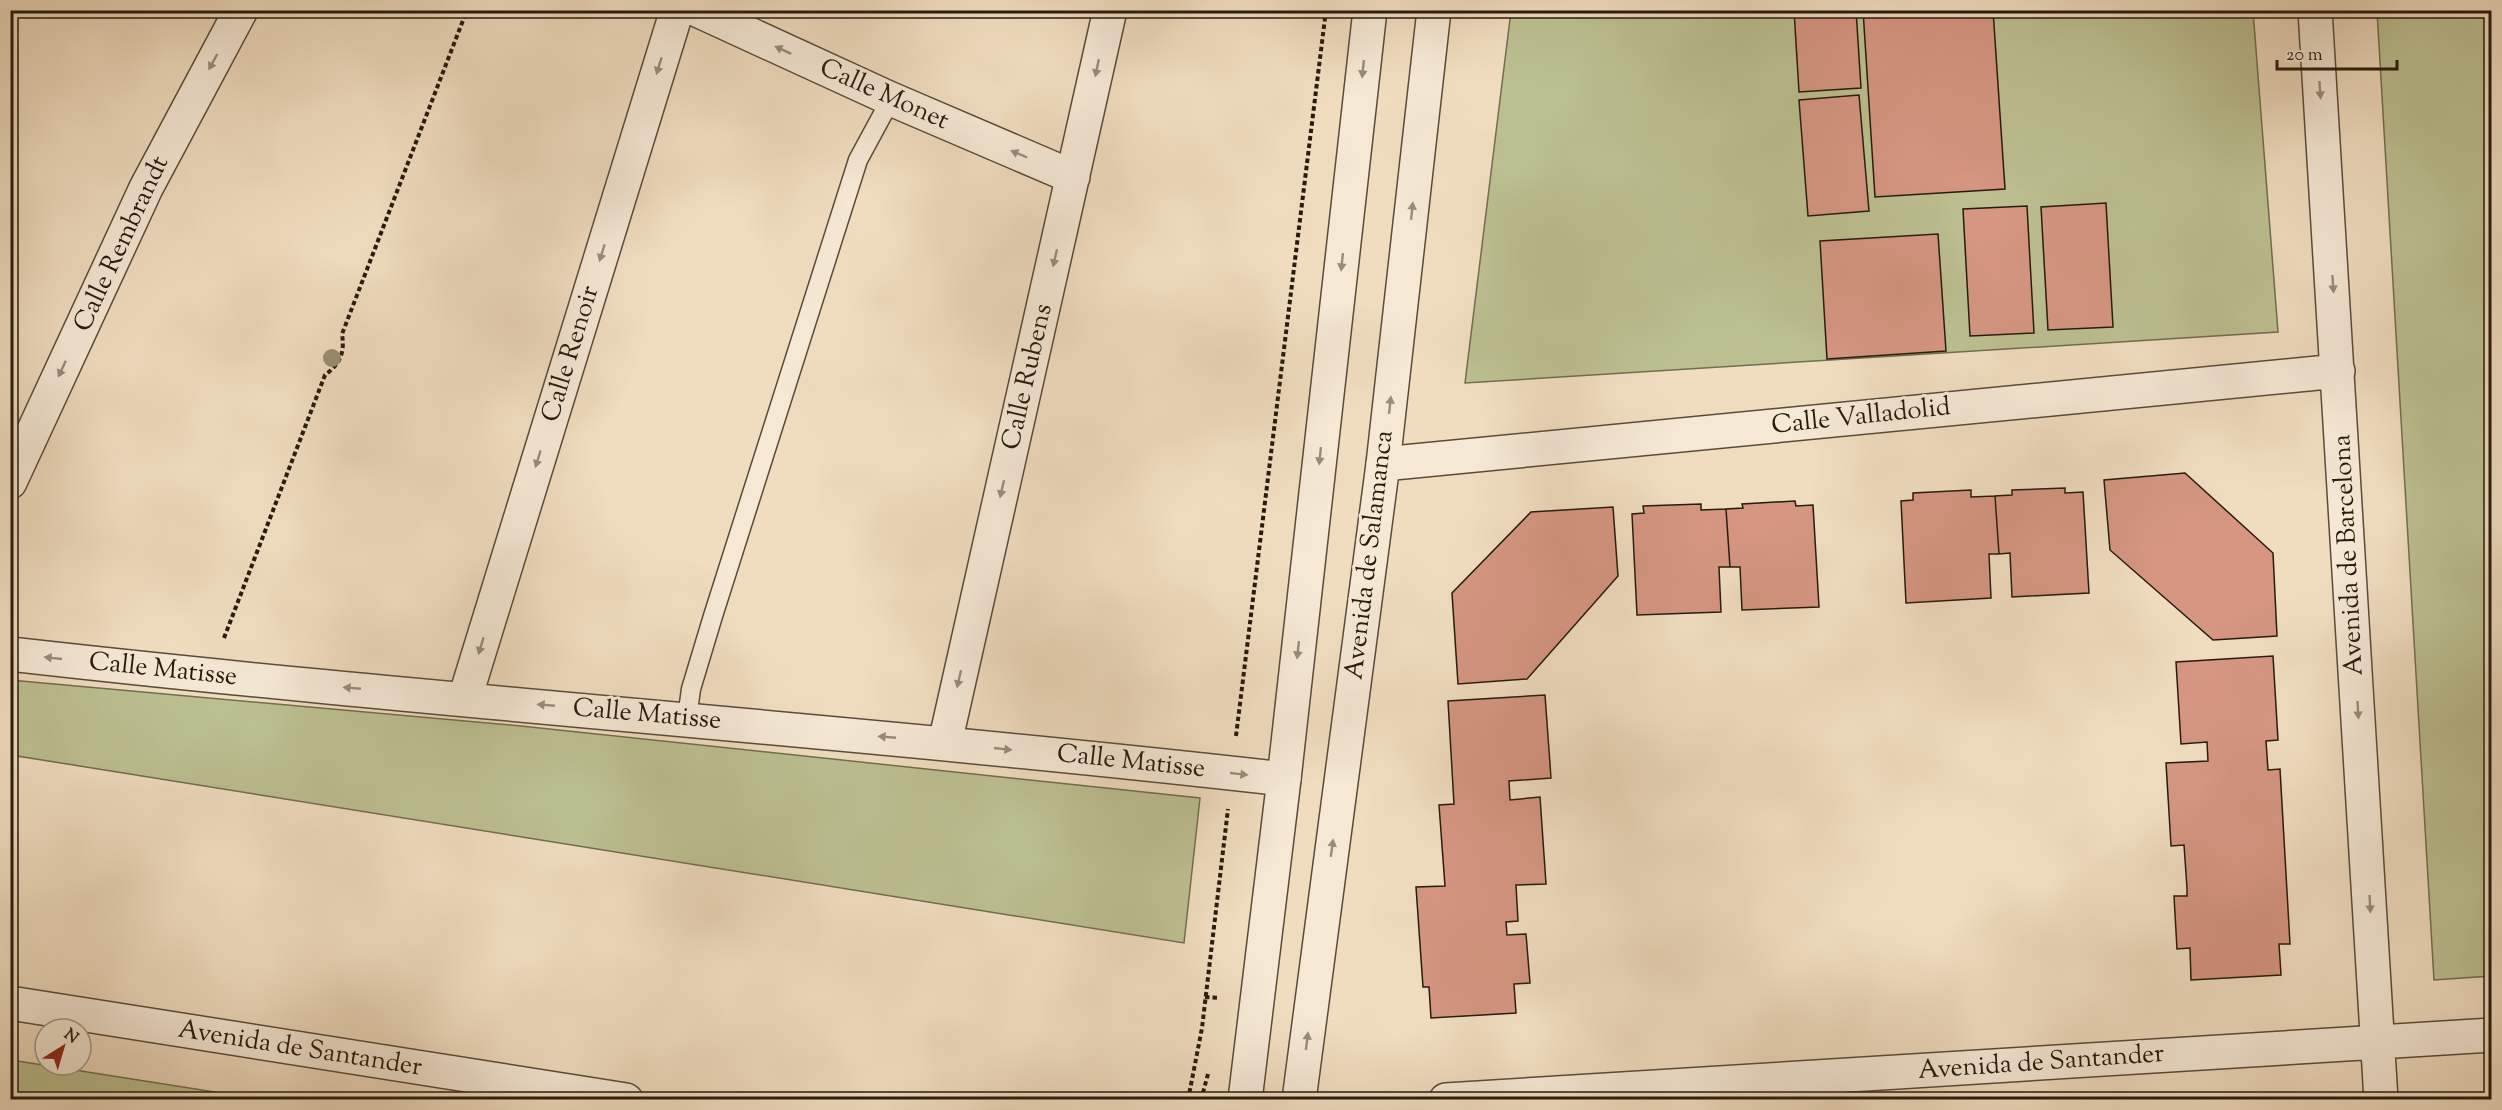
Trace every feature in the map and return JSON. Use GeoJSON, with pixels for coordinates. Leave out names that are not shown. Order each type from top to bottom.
{"type":"FeatureCollection","features":[{"type":"Feature","properties":{"kind":"street","name":"Calle Rembrandt"},"geometry":{"type":"LineString","coordinates":[[10,482],[146,188],[241,10]]}},
{"type":"Feature","properties":{"kind":"street","name":"Calle Renoir"},"geometry":{"type":"LineString","coordinates":[[465,698],[676,10]]}},
{"type":"Feature","properties":{"kind":"street","name":"Calle Monet"},"geometry":{"type":"LineString","coordinates":[[697,10],[891,99],[1073,177]]}},
{"type":"Feature","properties":{"kind":"street","name":"Calle Rubens"},"geometry":{"type":"LineString","coordinates":[[945,743],[1110,10]]}},
{"type":"Feature","properties":{"kind":"street"},"geometry":{"type":"LineString","coordinates":[[1245,1100],[1284,779],[1370,10]]}},
{"type":"Feature","properties":{"kind":"street","name":"Avenida de Salamanca"},"geometry":{"type":"LineString","coordinates":[[1299,1100],[1383,464],[1434,10]]}},
{"type":"Feature","properties":{"kind":"street","name":"Avenida de Barcelona"},"geometry":{"type":"LineString","coordinates":[[2315,10],[2381,1100]]}},
{"type":"Feature","properties":{"kind":"street","name":"Calle Valladolid"},"geometry":{"type":"LineString","coordinates":[[1383,464],[2338,370]]}},
{"type":"Feature","properties":{"kind":"street","name":"Calle Matisse"},"geometry":{"type":"LineString","coordinates":[[10,654],[214,677],[687,718],[1284,779]]}},
{"type":"Feature","properties":{"kind":"street","name":"Avenida de Santander"},"geometry":{"type":"LineString","coordinates":[[10,1003],[626,1100]]}},
{"type":"Feature","properties":{"kind":"street","name":"Avenida de Santander"},"geometry":{"type":"LineString","coordinates":[[1446,1100],[2492,1035]]}},
{"type":"Feature","properties":{"kind":"lane"},"geometry":{"type":"LineString","coordinates":[[687,718],[691,689],[713,616],[858,160],[891,99]]}},
{"type":"Feature","properties":{"kind":"path"},"geometry":{"type":"LineString","coordinates":[[214,677],[221,646],[326,375],[335,368],[341,358],[344,346],[342,334],[467,10]]}},
{"type":"Feature","properties":{"kind":"path"},"geometry":{"type":"LineString","coordinates":[[1188,1100],[1202,1028],[1326,10]]}},
{"type":"Feature","properties":{"kind":"green space"},"geometry":{"type":"Polygon","coordinates":[[[1511,11],[2253,11],[2278,332],[1465,383],[1511,11]]]}},
{"type":"Feature","properties":{"kind":"green space"},"geometry":{"type":"Polygon","coordinates":[[[2377,11],[2491,11],[2491,976],[2434,980],[2377,11]]]}},
{"type":"Feature","properties":{"kind":"green space"},"geometry":{"type":"Polygon","coordinates":[[[10,680],[521,726],[1200,798],[1184,943],[11,755],[10,680]]]}},
{"type":"Feature","properties":{"kind":"green space"},"geometry":{"type":"Polygon","coordinates":[[[11,1060],[33,1063],[33,1077],[93,1077],[93,1073],[259,1099],[11,1099],[11,1060]]]}},
{"type":"Feature","properties":{"kind":"building"},"geometry":{"type":"Polygon","coordinates":[[[1794,10],[1856,10],[1861,88],[1799,92],[1794,10]]]}},
{"type":"Feature","properties":{"kind":"building"},"geometry":{"type":"Polygon","coordinates":[[[1863,10],[1993,10],[2005,189],[1875,197],[1863,10]]]}},
{"type":"Feature","properties":{"kind":"building"},"geometry":{"type":"Polygon","coordinates":[[[1859,95],[1869,211],[1808,216],[1799,100],[1859,95]]]}},
{"type":"Feature","properties":{"kind":"building"},"geometry":{"type":"Polygon","coordinates":[[[2106,203],[2113,327],[2048,330],[2041,207],[2106,203]]]}},
{"type":"Feature","properties":{"kind":"building"},"geometry":{"type":"Polygon","coordinates":[[[2027,206],[2034,333],[1970,336],[1963,209],[2027,206]]]}},
{"type":"Feature","properties":{"kind":"building"},"geometry":{"type":"Polygon","coordinates":[[[1938,234],[1946,351],[1827,359],[1820,241],[1938,234]]]}},
{"type":"Feature","properties":{"kind":"building"},"geometry":{"type":"Polygon","coordinates":[[[2185,473],[2273,553],[2277,636],[2213,640],[2110,550],[2104,480],[2185,473]]]}},
{"type":"Feature","properties":{"kind":"building"},"geometry":{"type":"Polygon","coordinates":[[[2065,488],[2065,493],[2083,492],[2089,593],[2012,597],[2010,553],[1999,554],[1995,496],[2012,495],[2012,490],[2065,488]]]}},
{"type":"Feature","properties":{"kind":"building"},"geometry":{"type":"Polygon","coordinates":[[[1971,490],[1971,497],[1995,496],[1999,554],[1989,554],[1991,598],[1906,603],[1901,501],[1913,500],[1913,493],[1971,490]]]}},
{"type":"Feature","properties":{"kind":"building"},"geometry":{"type":"Polygon","coordinates":[[[1795,501],[1796,506],[1813,505],[1819,607],[1742,610],[1740,567],[1730,567],[1726,509],[1743,508],[1742,504],[1795,501]]]}},
{"type":"Feature","properties":{"kind":"building"},"geometry":{"type":"Polygon","coordinates":[[[1701,504],[1701,510],[1726,509],[1730,567],[1719,567],[1721,612],[1637,615],[1632,514],[1644,513],[1643,506],[1701,504]]]}},
{"type":"Feature","properties":{"kind":"building"},"geometry":{"type":"Polygon","coordinates":[[[1613,507],[1618,576],[1527,679],[1458,684],[1452,593],[1531,512],[1613,507]]]}},
{"type":"Feature","properties":{"kind":"building"},"geometry":{"type":"Polygon","coordinates":[[[2273,656],[2278,740],[2266,741],[2268,770],[2280,769],[2290,944],[2279,944],[2281,975],[2191,980],[2190,948],[2177,949],[2174,896],[2187,896],[2187,888],[2184,845],[2171,846],[2166,763],[2208,761],[2207,742],[2181,744],[2176,662],[2273,656]]]}},
{"type":"Feature","properties":{"kind":"building"},"geometry":{"type":"Polygon","coordinates":[[[1545,695],[1551,778],[1509,781],[1510,800],[1540,797],[1546,884],[1516,885],[1518,921],[1506,922],[1507,935],[1526,934],[1530,983],[1514,984],[1516,1013],[1431,1018],[1429,987],[1423,987],[1416,887],[1445,886],[1439,805],[1454,804],[1448,701],[1545,695]]]}}]}
